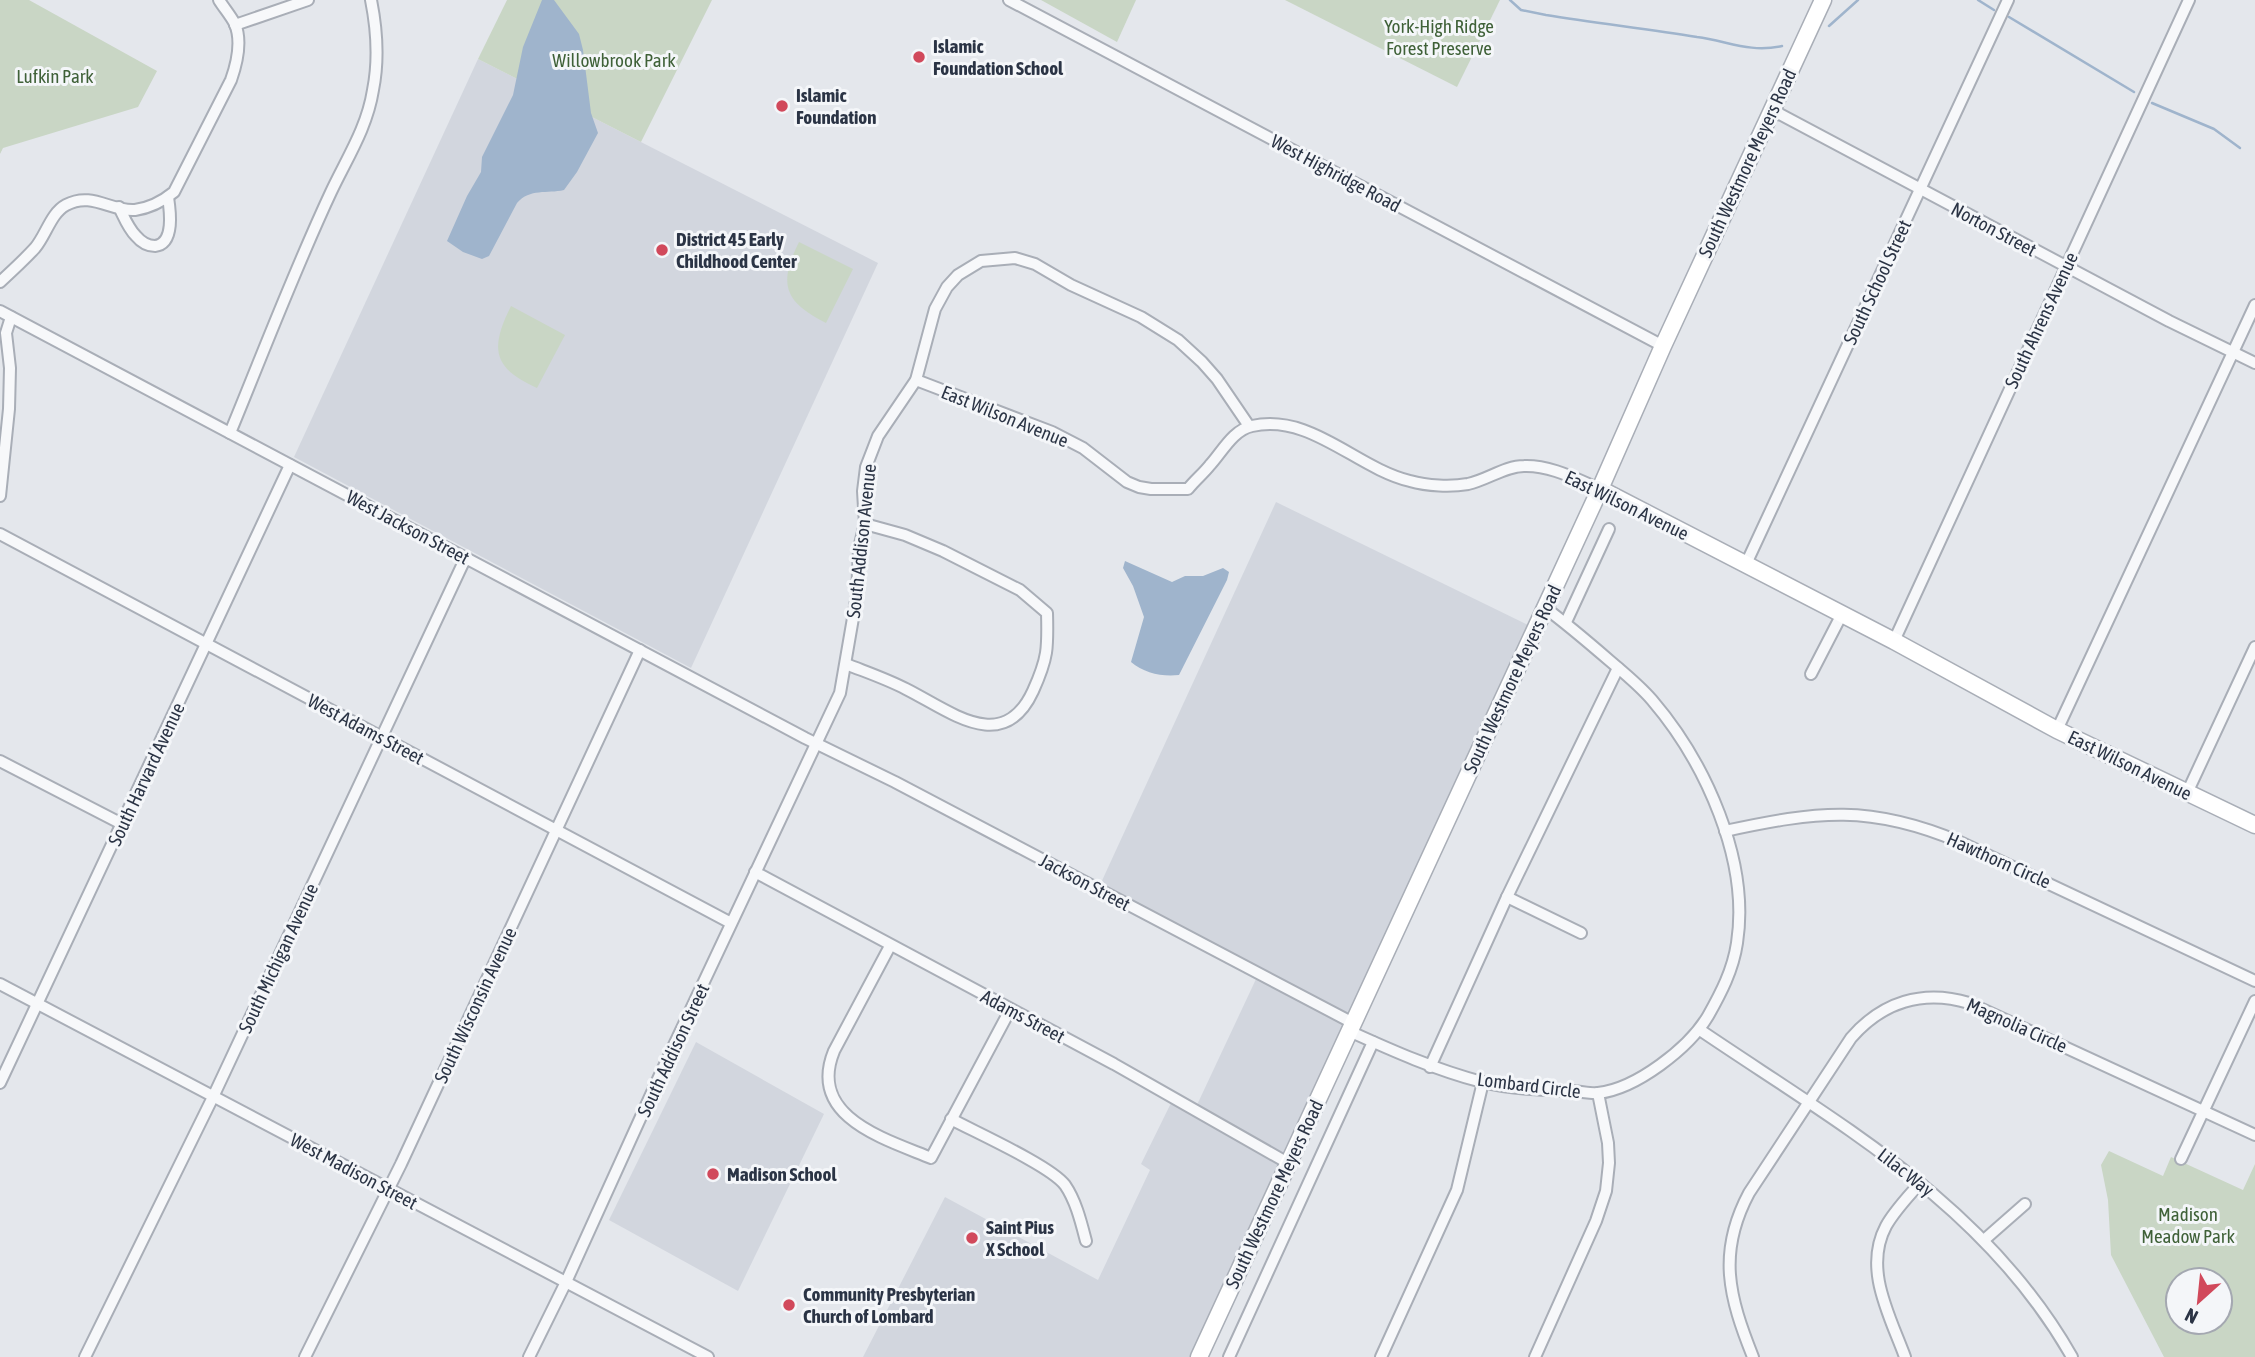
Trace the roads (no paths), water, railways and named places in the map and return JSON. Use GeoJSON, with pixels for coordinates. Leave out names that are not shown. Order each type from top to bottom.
{"type":"FeatureCollection","features":[{"type":"Feature","properties":{"kind":"street"},"geometry":{"type":"LineString","coordinates":[[0,282],[34,249],[58,212],[68,204],[97,200],[133,210],[162,202],[174,192],[232,80],[237,62],[235,25],[219,0]]}},
{"type":"Feature","properties":{"kind":"street"},"geometry":{"type":"LineString","coordinates":[[235,25],[308,0]]}},
{"type":"Feature","properties":{"kind":"street"},"geometry":{"type":"LineString","coordinates":[[230,433],[331,192],[366,118],[377,63],[377,37],[371,0]]}},
{"type":"Feature","properties":{"kind":"street","name":"West Highridge Road"},"geometry":{"type":"LineString","coordinates":[[1009,0],[1663,346]]}},
{"type":"Feature","properties":{"kind":"street","name":"South Westmore Meyers Road"},"geometry":{"type":"LineString","coordinates":[[1199,1357],[1823,0]]}},
{"type":"Feature","properties":{"kind":"street","name":"South School Street"},"geometry":{"type":"LineString","coordinates":[[1746,564],[2008,0]]}},
{"type":"Feature","properties":{"kind":"street","name":"South Ahrens Avenue"},"geometry":{"type":"LineString","coordinates":[[1894,641],[2189,0]]}},
{"type":"Feature","properties":{"kind":"street","name":"Norton Street"},"geometry":{"type":"LineString","coordinates":[[1772,110],[2169,321],[2255,362]]}},
{"type":"Feature","properties":{"kind":"street"},"geometry":{"type":"LineString","coordinates":[[119,207],[136,237],[153,246],[160,245],[169,231],[168,197]]}},
{"type":"Feature","properties":{"kind":"street","name":"South Addison Avenue"},"geometry":{"type":"LineString","coordinates":[[816,744],[840,693],[846,664],[857,595],[859,548],[865,524],[864,482],[872,451],[878,436],[916,380],[938,302],[947,287],[961,273],[981,261],[1001,258],[1023,260],[1097,298],[1142,317],[1178,340],[1202,362],[1225,389],[1249,426]]}},
{"type":"Feature","properties":{"kind":"street"},"geometry":{"type":"LineString","coordinates":[[2057,730],[2255,305]]}},
{"type":"Feature","properties":{"kind":"street","name":"West Jackson Street"},"geometry":{"type":"LineString","coordinates":[[0,311],[816,744]]}},
{"type":"Feature","properties":{"kind":"street"},"geometry":{"type":"LineString","coordinates":[[0,496],[9,409],[10,368],[6,333],[11,317]]}},
{"type":"Feature","properties":{"kind":"street","name":"East Wilson Avenue"},"geometry":{"type":"LineString","coordinates":[[916,380],[1052,432],[1083,448],[1128,482],[1151,489],[1188,489],[1210,466],[1223,447],[1249,426],[1278,423],[1296,427],[1388,474],[1419,483],[1468,484],[1522,465],[1545,467],[1600,489],[1894,641],[2057,730],[2255,825]]}},
{"type":"Feature","properties":{"kind":"street","name":"South Harvard Avenue"},"geometry":{"type":"LineString","coordinates":[[0,1083],[290,465]]}},
{"type":"Feature","properties":{"kind":"street"},"geometry":{"type":"LineString","coordinates":[[846,664],[890,681],[967,721],[984,726],[1003,724],[1018,714],[1028,700],[1046,659],[1047,613],[1020,590],[920,540],[865,524]]}},
{"type":"Feature","properties":{"kind":"street"},"geometry":{"type":"LineString","coordinates":[[1566,622],[1609,529]]}},
{"type":"Feature","properties":{"kind":"street","name":"West Adams Street"},"geometry":{"type":"LineString","coordinates":[[0,534],[731,923]]}},
{"type":"Feature","properties":{"kind":"street","name":"South Michigan Avenue"},"geometry":{"type":"LineString","coordinates":[[85,1357],[213,1097],[466,557]]}},
{"type":"Feature","properties":{"kind":"street","name":"Lombard Circle"},"geometry":{"type":"LineString","coordinates":[[1351,1027],[1373,1042],[1430,1067],[1483,1082],[1548,1091],[1598,1093],[1653,1070],[1682,1048],[1700,1030],[1723,989],[1737,944],[1738,895],[1725,831],[1707,787],[1683,743],[1633,679],[1566,622],[1544,607]]}},
{"type":"Feature","properties":{"kind":"street"},"geometry":{"type":"LineString","coordinates":[[1811,674],[1842,614]]}},
{"type":"Feature","properties":{"kind":"street"},"geometry":{"type":"LineString","coordinates":[[2187,793],[2255,647]]}},
{"type":"Feature","properties":{"kind":"street","name":"South Wisconsin Avenue"},"geometry":{"type":"LineString","coordinates":[[305,1357],[388,1189],[640,650]]}},
{"type":"Feature","properties":{"kind":"street"},"geometry":{"type":"LineString","coordinates":[[1430,1067],[1507,897],[1618,668]]}},
{"type":"Feature","properties":{"kind":"street","name":"Jackson Street"},"geometry":{"type":"LineString","coordinates":[[816,744],[895,782],[1351,1027]]}},
{"type":"Feature","properties":{"kind":"street","name":"South Addison Street"},"geometry":{"type":"LineString","coordinates":[[529,1357],[816,744]]}},
{"type":"Feature","properties":{"kind":"street"},"geometry":{"type":"LineString","coordinates":[[0,761],[122,824]]}},
{"type":"Feature","properties":{"kind":"street","name":"Hawthorn Circle"},"geometry":{"type":"LineString","coordinates":[[1725,831],[1783,819],[1837,813],[1911,823],[1960,842],[2255,981]]}},
{"type":"Feature","properties":{"kind":"street","name":"Adams Street"},"geometry":{"type":"LineString","coordinates":[[755,872],[1114,1064],[1288,1163]]}},
{"type":"Feature","properties":{"kind":"street"},"geometry":{"type":"LineString","coordinates":[[1507,897],[1581,933]]}},
{"type":"Feature","properties":{"kind":"street"},"geometry":{"type":"LineString","coordinates":[[890,946],[829,1065],[829,1088],[841,1111],[856,1124],[884,1139],[931,1158],[1010,1010]]}},
{"type":"Feature","properties":{"kind":"street","name":"West Madison Street"},"geometry":{"type":"LineString","coordinates":[[0,984],[708,1357]]}},
{"type":"Feature","properties":{"kind":"street","name":"Magnolia Circle"},"geometry":{"type":"LineString","coordinates":[[1753,1357],[1736,1314],[1728,1267],[1730,1243],[1738,1216],[1749,1193],[1851,1038],[1862,1025],[1892,1004],[1935,997],[1959,999],[2255,1135]]}},
{"type":"Feature","properties":{"kind":"street"},"geometry":{"type":"LineString","coordinates":[[2181,1159],[2255,1000]]}},
{"type":"Feature","properties":{"kind":"street","name":"Lilac Way"},"geometry":{"type":"LineString","coordinates":[[1700,1030],[1889,1157],[1966,1221],[2037,1302],[2072,1357]]}},
{"type":"Feature","properties":{"kind":"street"},"geometry":{"type":"LineString","coordinates":[[1229,1357],[1373,1042]]}},
{"type":"Feature","properties":{"kind":"street"},"geometry":{"type":"LineString","coordinates":[[1381,1357],[1457,1190],[1483,1082]]}},
{"type":"Feature","properties":{"kind":"street"},"geometry":{"type":"LineString","coordinates":[[1535,1357],[1597,1222],[1606,1191],[1608,1143],[1598,1093]]}},
{"type":"Feature","properties":{"kind":"street"},"geometry":{"type":"LineString","coordinates":[[951,1119],[1044,1168],[1059,1179],[1066,1186],[1077,1209],[1086,1241]]}},
{"type":"Feature","properties":{"kind":"street"},"geometry":{"type":"LineString","coordinates":[[1905,1357],[1881,1291],[1877,1262],[1880,1240],[1886,1226],[1920,1183]]}},
{"type":"Feature","properties":{"kind":"street"},"geometry":{"type":"LineString","coordinates":[[1984,1240],[2025,1204]]}},
{"type":"Feature","properties":{"kind":"water"},"geometry":{"type":"Polygon","coordinates":[[[542,0],[554,0],[579,34],[591,113],[598,133],[564,190],[533,193],[522,198],[489,256],[482,259],[463,252],[447,241],[481,172],[482,157],[513,95],[523,47],[542,0]]]}},
{"type":"Feature","properties":{"kind":"water"},"geometry":{"type":"Polygon","coordinates":[[[1125,561],[1172,582],[1185,576],[1203,576],[1223,568],[1229,572],[1179,675],[1154,673],[1131,662],[1144,617],[1133,586],[1123,568],[1125,561]]]}},
{"type":"Feature","properties":{"kind":"waterway"},"geometry":{"type":"LineString","coordinates":[[1510,0],[1521,10],[1546,15],[1749,47],[1782,46]]}},
{"type":"Feature","properties":{"kind":"waterway"},"geometry":{"type":"LineString","coordinates":[[1829,26],[1858,0]]}},
{"type":"Feature","properties":{"kind":"waterway"},"geometry":{"type":"LineString","coordinates":[[1978,0],[1994,10]]}},
{"type":"Feature","properties":{"kind":"waterway"},"geometry":{"type":"LineString","coordinates":[[2009,17],[2134,92]]}},
{"type":"Feature","properties":{"kind":"waterway"},"geometry":{"type":"LineString","coordinates":[[2152,103],[2214,129],[2240,148]]}},
{"type":"Feature","properties":{"kind":"place","name":"Islamic Foundation School"},"geometry":{"type":"Point","coordinates":[919,57]}},
{"type":"Feature","properties":{"kind":"place","name":"Islamic Foundation"},"geometry":{"type":"Point","coordinates":[782,106]}},
{"type":"Feature","properties":{"kind":"place","name":"District 45 Early Childhood Center"},"geometry":{"type":"Point","coordinates":[662,250]}},
{"type":"Feature","properties":{"kind":"place","name":"Madison School"},"geometry":{"type":"Point","coordinates":[713,1174]}},
{"type":"Feature","properties":{"kind":"place","name":"Saint Pius X School"},"geometry":{"type":"Point","coordinates":[972,1238]}},
{"type":"Feature","properties":{"kind":"place","name":"Community Presbyterian Church of Lombard"},"geometry":{"type":"Point","coordinates":[789,1305]}},
{"type":"Feature","properties":{"kind":"park label","name":"York-High Ridge Forest Preserve"},"geometry":{"type":"Point","coordinates":[1439,37]}},
{"type":"Feature","properties":{"kind":"park label","name":"Willowbrook Park"},"geometry":{"type":"Point","coordinates":[614,60]}},
{"type":"Feature","properties":{"kind":"park label","name":"Lufkin Park"},"geometry":{"type":"Point","coordinates":[55,76]}},
{"type":"Feature","properties":{"kind":"park label","name":"Madison Meadow Park"},"geometry":{"type":"Point","coordinates":[2188,1225]}}]}
